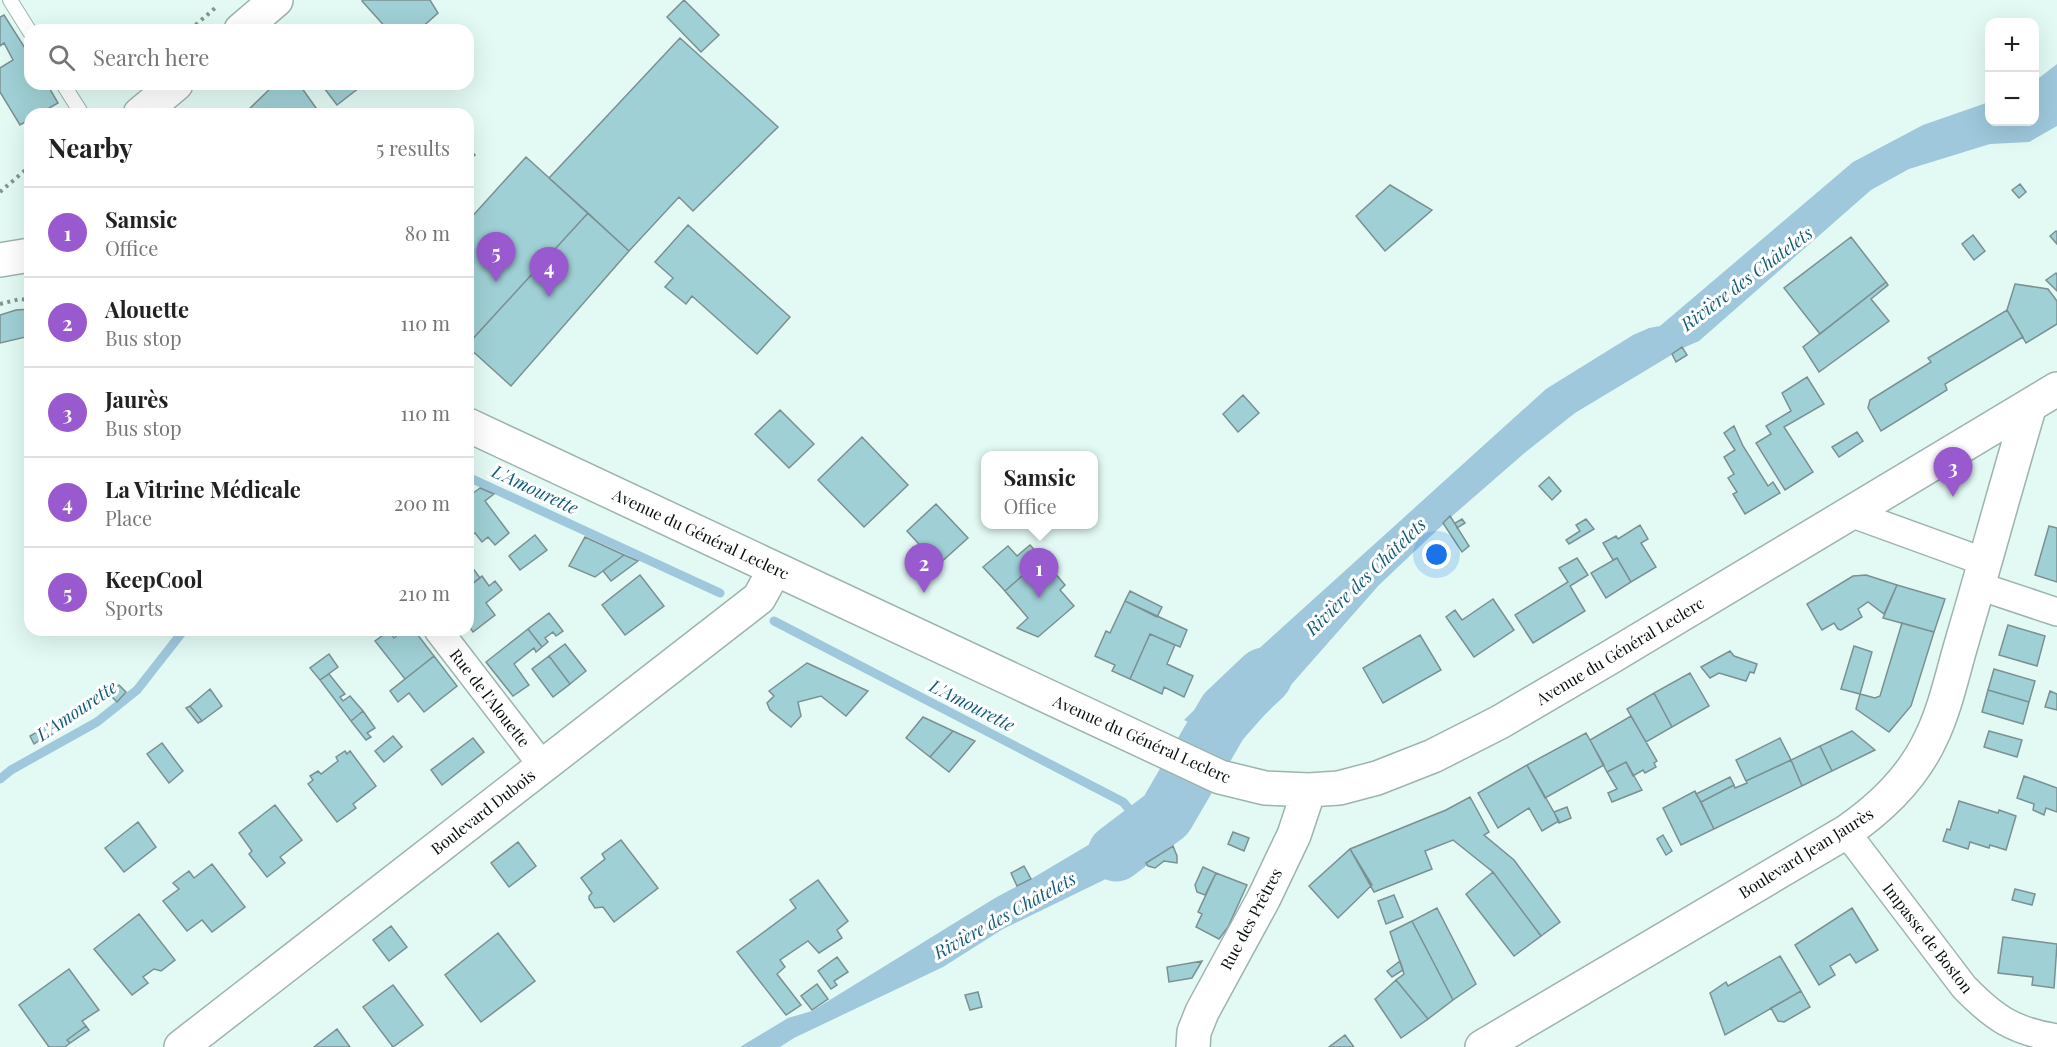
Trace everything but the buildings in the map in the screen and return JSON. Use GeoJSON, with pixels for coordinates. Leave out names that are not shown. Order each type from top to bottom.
{"type":"FeatureCollection","features":[{"type":"Feature","properties":{"kind":"street"},"geometry":{"type":"LineString","coordinates":[[247,24],[276,0]]}},
{"type":"Feature","properties":{"kind":"street"},"geometry":{"type":"LineString","coordinates":[[147,108],[169,90]]}},
{"type":"Feature","properties":{"kind":"street"},"geometry":{"type":"LineString","coordinates":[[0,260],[24,256]]}},
{"type":"Feature","properties":{"kind":"street","name":"Avenue du Général Leclerc"},"geometry":{"type":"LineString","coordinates":[[474,428],[1220,777],[1265,788],[1310,790],[1339,788],[1377,778],[1462,743],[1609,658],[2044,397]]}},
{"type":"Feature","properties":{"kind":"street","name":"Boulevard Jean Jaurès"},"geometry":{"type":"LineString","coordinates":[[1482,1047],[1846,832],[1887,799],[1922,754],[1931,738],[1982,574],[2044,397]]}},
{"type":"Feature","properties":{"kind":"street"},"geometry":{"type":"LineString","coordinates":[[1850,513],[1982,574],[2057,612]]}},
{"type":"Feature","properties":{"kind":"street","name":"Boulevard Dubois"},"geometry":{"type":"LineString","coordinates":[[181,1047],[759,598],[775,569]]}},
{"type":"Feature","properties":{"kind":"street","name":"Rue de l'Alouette"},"geometry":{"type":"LineString","coordinates":[[443,636],[544,765]]}},
{"type":"Feature","properties":{"kind":"street","name":"Rue des Prêtres"},"geometry":{"type":"LineString","coordinates":[[1193,1047],[1194,1032],[1206,1003],[1264,898],[1294,835],[1310,790]]}},
{"type":"Feature","properties":{"kind":"street","name":"Impasse de Boston"},"geometry":{"type":"LineString","coordinates":[[1846,832],[1964,987],[1978,1002],[2006,1024],[2023,1031],[2057,1038]]}},
{"type":"Feature","properties":{"kind":"lane"},"geometry":{"type":"LineString","coordinates":[[10,0],[25,24]]}},
{"type":"Feature","properties":{"kind":"lane"},"geometry":{"type":"LineString","coordinates":[[67,90],[78,108]]}},
{"type":"Feature","properties":{"kind":"path"},"geometry":{"type":"LineString","coordinates":[[197,24],[216,8]]}},
{"type":"Feature","properties":{"kind":"path"},"geometry":{"type":"LineString","coordinates":[[0,192],[24,170]]}},
{"type":"Feature","properties":{"kind":"path"},"geometry":{"type":"LineString","coordinates":[[0,304],[24,299]]}},
{"type":"Feature","properties":{"kind":"water"},"geometry":{"type":"Polygon","coordinates":[[[2057,64],[2057,126],[2029,142],[1990,144],[1909,169],[1871,190],[1699,341],[1683,348],[1575,413],[1451,517],[1379,585],[1238,745],[1184,720],[1233,672],[1546,389],[1633,335],[1660,326],[1853,162],[1923,125],[1985,103],[1985,126],[2039,126],[2039,78],[2057,64]]]}},
{"type":"Feature","properties":{"kind":"water"},"geometry":{"type":"Polygon","coordinates":[[[1148,790],[1196,812],[1170,845],[1145,860],[1003,929],[943,967],[794,1038],[780,1047],[740,1047],[788,1018],[812,1011],[995,898],[1095,841],[1124,821],[1133,808],[1139,807],[1148,790]]]}},
{"type":"Feature","properties":{"kind":"waterway","name":"L'Amourette"},"geometry":{"type":"LineString","coordinates":[[474,480],[720,593]]}},
{"type":"Feature","properties":{"kind":"waterway","name":"L'Amourette"},"geometry":{"type":"LineString","coordinates":[[774,621],[1123,802],[1137,818]]}},
{"type":"Feature","properties":{"kind":"waterway","name":"L'Amourette"},"geometry":{"type":"LineString","coordinates":[[0,779],[11,770],[97,722],[137,690],[179,636]]}},
{"type":"Feature","properties":{"kind":"waterway","name":"Rivière des Châtelets"},"geometry":{"type":"LineString","coordinates":[[1116,853],[1166,815],[1226,712],[1264,676]]}},
{"type":"Feature","properties":{"kind":"place","name":"KeepCool"},"geometry":{"type":"Point","coordinates":[496,282]}},
{"type":"Feature","properties":{"kind":"place","name":"La Vitrine Médicale"},"geometry":{"type":"Point","coordinates":[549,297]}},
{"type":"Feature","properties":{"kind":"place","name":"Jaurès"},"geometry":{"type":"Point","coordinates":[1953,497]}},
{"type":"Feature","properties":{"kind":"place","name":"Alouette"},"geometry":{"type":"Point","coordinates":[924,593]}},
{"type":"Feature","properties":{"kind":"place","name":"Samsic"},"geometry":{"type":"Point","coordinates":[1039,598]}}]}
